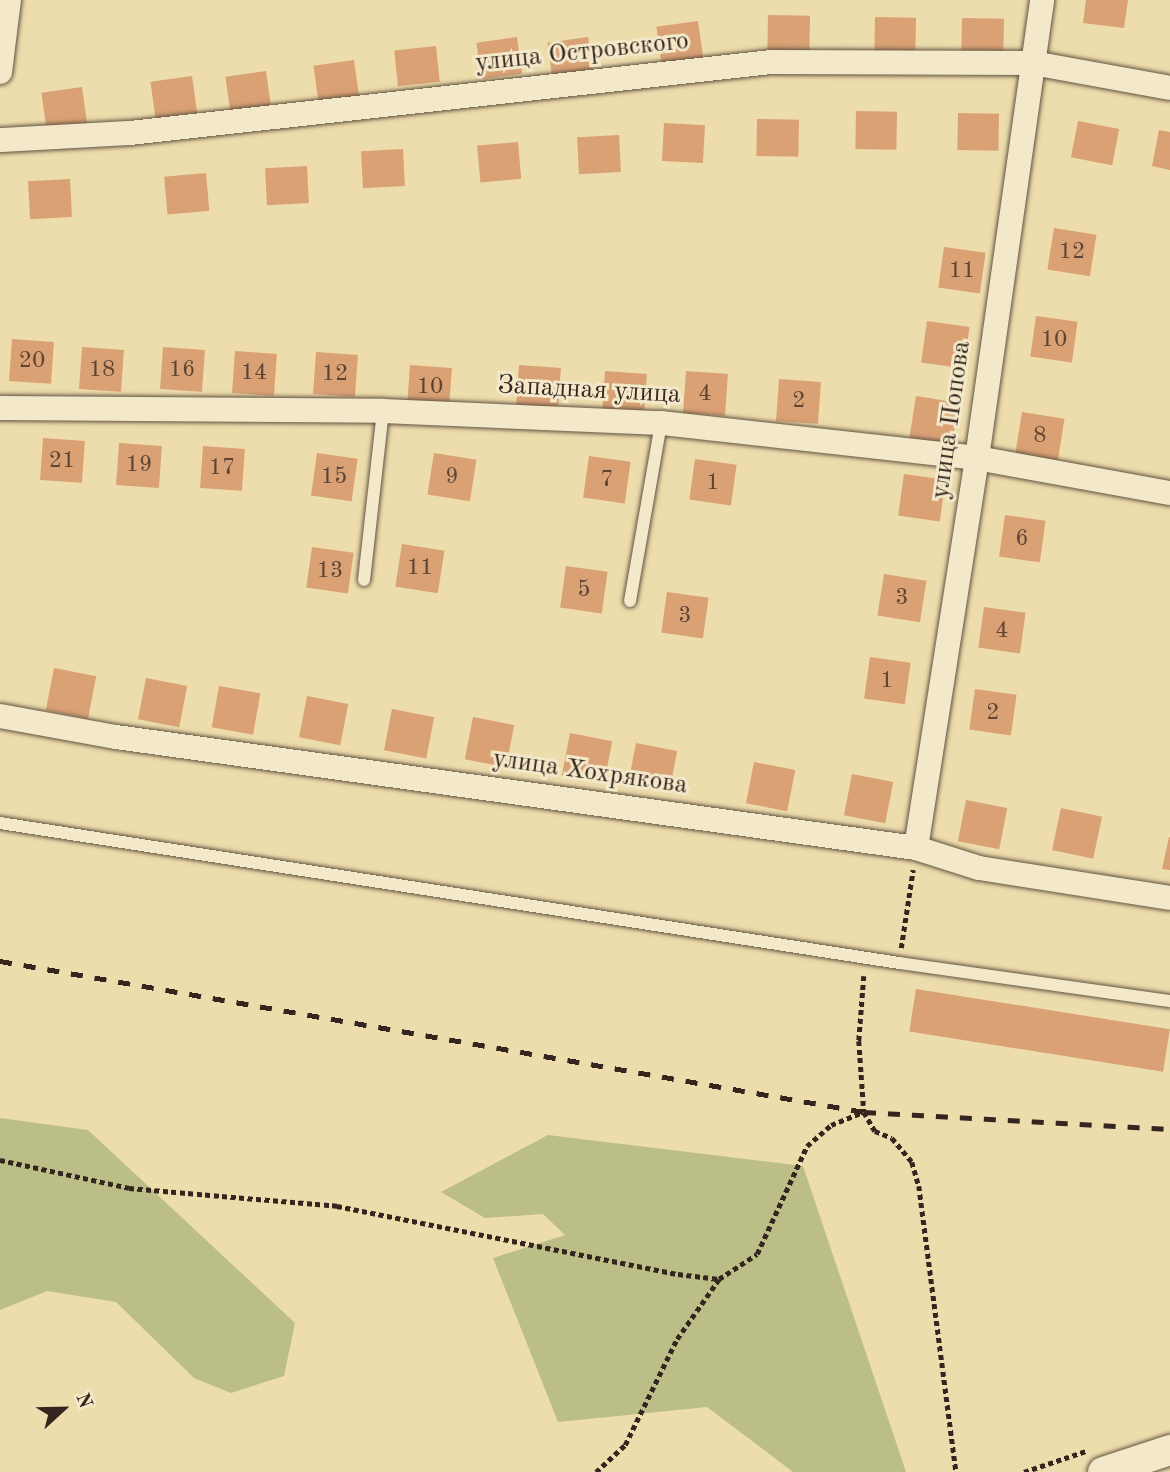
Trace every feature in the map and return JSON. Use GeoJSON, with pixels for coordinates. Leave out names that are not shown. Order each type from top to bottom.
{"type":"FeatureCollection","features":[{"type":"Feature","properties":{"kind":"street"},"geometry":{"type":"LineString","coordinates":[[0,72],[9,0]]}},
{"type":"Feature","properties":{"kind":"street","name":"улица Попова"},"geometry":{"type":"LineString","coordinates":[[916,848],[977,458],[1042,0]]}},
{"type":"Feature","properties":{"kind":"street","name":"улица Островского"},"geometry":{"type":"LineString","coordinates":[[0,140],[130,132],[771,62],[1033,63],[1170,88]]}},
{"type":"Feature","properties":{"kind":"street","name":"Западная улица"},"geometry":{"type":"LineString","coordinates":[[0,408],[383,411],[661,423],[977,458],[1170,493]]}},
{"type":"Feature","properties":{"kind":"street","name":"улица Хохрякова"},"geometry":{"type":"LineString","coordinates":[[0,716],[116,737],[916,848],[979,868],[1170,898]]}},
{"type":"Feature","properties":{"kind":"street"},"geometry":{"type":"LineString","coordinates":[[1103,1472],[1170,1450]]}},
{"type":"Feature","properties":{"kind":"lane"},"geometry":{"type":"LineString","coordinates":[[365,580],[383,411]]}},
{"type":"Feature","properties":{"kind":"lane"},"geometry":{"type":"LineString","coordinates":[[630,601],[661,423]]}},
{"type":"Feature","properties":{"kind":"lane"},"geometry":{"type":"LineString","coordinates":[[0,823],[866,957],[1170,1001]]}},
{"type":"Feature","properties":{"kind":"path"},"geometry":{"type":"LineString","coordinates":[[899,962],[916,848]]}},
{"type":"Feature","properties":{"kind":"path"},"geometry":{"type":"LineString","coordinates":[[866,957],[859,1041],[864,1112],[875,1131],[892,1138],[912,1162],[919,1186],[956,1472]]}},
{"type":"Feature","properties":{"kind":"path"},"geometry":{"type":"LineString","coordinates":[[596,1472],[625,1445],[677,1339],[719,1279],[757,1254],[807,1146],[831,1125],[864,1112]]}},
{"type":"Feature","properties":{"kind":"path"},"geometry":{"type":"LineString","coordinates":[[0,1160],[129,1188],[337,1206],[678,1274],[719,1279]]}},
{"type":"Feature","properties":{"kind":"green space"},"geometry":{"type":"Polygon","coordinates":[[[0,1118],[88,1130],[295,1323],[284,1376],[231,1393],[194,1378],[116,1302],[47,1291],[0,1310],[0,1118]]]}},
{"type":"Feature","properties":{"kind":"green space"},"geometry":{"type":"Polygon","coordinates":[[[548,1135],[803,1166],[906,1472],[793,1472],[707,1407],[558,1422],[493,1258],[565,1235],[543,1214],[485,1218],[441,1192],[548,1135]]]}},
{"type":"Feature","properties":{"kind":"building"},"geometry":{"type":"Polygon","coordinates":[[[1086,0],[1128,0],[1124,28],[1083,23],[1086,0]]]}},
{"type":"Feature","properties":{"kind":"building"},"geometry":{"type":"Polygon","coordinates":[[[768,15],[810,16],[809,53],[767,52],[768,15]]]}},
{"type":"Feature","properties":{"kind":"building"},"geometry":{"type":"Polygon","coordinates":[[[875,17],[916,18],[915,56],[874,55],[875,17]]]}},
{"type":"Feature","properties":{"kind":"building"},"geometry":{"type":"Polygon","coordinates":[[[962,18],[1004,19],[1003,56],[961,55],[962,18]]]}},
{"type":"Feature","properties":{"kind":"building"},"geometry":{"type":"Polygon","coordinates":[[[698,21],[703,58],[662,63],[656,27],[698,21]]]}},
{"type":"Feature","properties":{"kind":"building"},"geometry":{"type":"Polygon","coordinates":[[[517,37],[522,74],[482,79],[476,43],[517,37]]]}},
{"type":"Feature","properties":{"kind":"building"},"geometry":{"type":"Polygon","coordinates":[[[588,37],[593,74],[553,79],[547,43],[588,37]]]}},
{"type":"Feature","properties":{"kind":"building"},"geometry":{"type":"Polygon","coordinates":[[[436,46],[440,82],[398,86],[394,50],[436,46]]]}},
{"type":"Feature","properties":{"kind":"building"},"geometry":{"type":"Polygon","coordinates":[[[354,60],[359,97],[319,102],[313,66],[354,60]]]}},
{"type":"Feature","properties":{"kind":"building"},"geometry":{"type":"Polygon","coordinates":[[[266,71],[271,108],[231,113],[225,77],[266,71]]]}},
{"type":"Feature","properties":{"kind":"building"},"geometry":{"type":"Polygon","coordinates":[[[192,76],[197,113],[156,118],[150,82],[192,76]]]}},
{"type":"Feature","properties":{"kind":"building"},"geometry":{"type":"Polygon","coordinates":[[[82,87],[87,124],[47,129],[41,93],[82,87]]]}},
{"type":"Feature","properties":{"kind":"building"},"geometry":{"type":"Polygon","coordinates":[[[856,111],[897,112],[896,150],[855,149],[856,111]]]}},
{"type":"Feature","properties":{"kind":"building"},"geometry":{"type":"Polygon","coordinates":[[[958,113],[999,114],[998,151],[957,150],[958,113]]]}},
{"type":"Feature","properties":{"kind":"building"},"geometry":{"type":"Polygon","coordinates":[[[757,119],[799,120],[798,157],[756,156],[757,119]]]}},
{"type":"Feature","properties":{"kind":"building"},"geometry":{"type":"Polygon","coordinates":[[[1078,121],[1119,129],[1112,165],[1071,157],[1078,121]]]}},
{"type":"Feature","properties":{"kind":"building"},"geometry":{"type":"Polygon","coordinates":[[[664,123],[705,125],[703,163],[662,161],[664,123]]]}},
{"type":"Feature","properties":{"kind":"building"},"geometry":{"type":"Polygon","coordinates":[[[1159,130],[1170,132],[1170,170],[1152,166],[1159,130]]]}},
{"type":"Feature","properties":{"kind":"building"},"geometry":{"type":"Polygon","coordinates":[[[619,135],[621,172],[579,174],[577,137],[619,135]]]}},
{"type":"Feature","properties":{"kind":"building"},"geometry":{"type":"Polygon","coordinates":[[[518,142],[521,179],[480,182],[477,146],[518,142]]]}},
{"type":"Feature","properties":{"kind":"building"},"geometry":{"type":"Polygon","coordinates":[[[403,149],[405,186],[363,188],[361,151],[403,149]]]}},
{"type":"Feature","properties":{"kind":"building"},"geometry":{"type":"Polygon","coordinates":[[[307,166],[309,203],[267,205],[265,168],[307,166]]]}},
{"type":"Feature","properties":{"kind":"building"},"geometry":{"type":"Polygon","coordinates":[[[206,173],[209,211],[167,215],[164,177],[206,173]]]}},
{"type":"Feature","properties":{"kind":"building"},"geometry":{"type":"Polygon","coordinates":[[[70,179],[72,217],[30,219],[28,181],[70,179]]]}},
{"type":"Feature","properties":{"kind":"building"},"geometry":{"type":"Polygon","coordinates":[[[1054,228],[1096,235],[1090,276],[1047,269],[1054,228]]]}},
{"type":"Feature","properties":{"kind":"building"},"geometry":{"type":"Polygon","coordinates":[[[944,247],[986,253],[980,293],[938,288],[944,247]]]}},
{"type":"Feature","properties":{"kind":"building"},"geometry":{"type":"Polygon","coordinates":[[[1036,316],[1078,322],[1072,362],[1030,357],[1036,316]]]}},
{"type":"Feature","properties":{"kind":"building"},"geometry":{"type":"Polygon","coordinates":[[[927,321],[970,327],[964,369],[921,363],[927,321]]]}},
{"type":"Feature","properties":{"kind":"building"},"geometry":{"type":"Polygon","coordinates":[[[12,339],[54,342],[51,384],[9,381],[12,339]]]}},
{"type":"Feature","properties":{"kind":"building"},"geometry":{"type":"Polygon","coordinates":[[[82,347],[124,350],[121,392],[79,389],[82,347]]]}},
{"type":"Feature","properties":{"kind":"building"},"geometry":{"type":"Polygon","coordinates":[[[163,347],[205,350],[202,392],[160,389],[163,347]]]}},
{"type":"Feature","properties":{"kind":"building"},"geometry":{"type":"Polygon","coordinates":[[[235,351],[277,354],[274,396],[232,393],[235,351]]]}},
{"type":"Feature","properties":{"kind":"building"},"geometry":{"type":"Polygon","coordinates":[[[316,352],[358,355],[355,397],[313,394],[316,352]]]}},
{"type":"Feature","properties":{"kind":"building"},"geometry":{"type":"Polygon","coordinates":[[[410,365],[452,368],[449,410],[407,407],[410,365]]]}},
{"type":"Feature","properties":{"kind":"building"},"geometry":{"type":"Polygon","coordinates":[[[519,365],[561,368],[558,410],[516,407],[519,365]]]}},
{"type":"Feature","properties":{"kind":"building"},"geometry":{"type":"Polygon","coordinates":[[[605,371],[647,374],[644,416],[602,413],[605,371]]]}},
{"type":"Feature","properties":{"kind":"building"},"geometry":{"type":"Polygon","coordinates":[[[686,371],[728,374],[725,416],[683,413],[686,371]]]}},
{"type":"Feature","properties":{"kind":"building"},"geometry":{"type":"Polygon","coordinates":[[[779,379],[821,382],[818,424],[776,421],[779,379]]]}},
{"type":"Feature","properties":{"kind":"building"},"geometry":{"type":"Polygon","coordinates":[[[916,396],[958,403],[952,444],[909,437],[916,396]]]}},
{"type":"Feature","properties":{"kind":"building"},"geometry":{"type":"Polygon","coordinates":[[[1022,412],[1064,419],[1058,460],[1015,453],[1022,412]]]}},
{"type":"Feature","properties":{"kind":"building"},"geometry":{"type":"Polygon","coordinates":[[[43,438],[85,441],[82,483],[40,480],[43,438]]]}},
{"type":"Feature","properties":{"kind":"building"},"geometry":{"type":"Polygon","coordinates":[[[119,443],[162,446],[159,488],[116,485],[119,443]]]}},
{"type":"Feature","properties":{"kind":"building"},"geometry":{"type":"Polygon","coordinates":[[[203,446],[245,449],[242,491],[200,488],[203,446]]]}},
{"type":"Feature","properties":{"kind":"building"},"geometry":{"type":"Polygon","coordinates":[[[317,453],[358,459],[352,501],[311,496],[317,453]]]}},
{"type":"Feature","properties":{"kind":"building"},"geometry":{"type":"Polygon","coordinates":[[[434,453],[476,460],[470,501],[427,494],[434,453]]]}},
{"type":"Feature","properties":{"kind":"building"},"geometry":{"type":"Polygon","coordinates":[[[589,456],[631,462],[625,503],[583,498],[589,456]]]}},
{"type":"Feature","properties":{"kind":"building"},"geometry":{"type":"Polygon","coordinates":[[[695,459],[737,465],[731,505],[689,500],[695,459]]]}},
{"type":"Feature","properties":{"kind":"building"},"geometry":{"type":"Polygon","coordinates":[[[904,474],[946,480],[940,521],[898,516],[904,474]]]}},
{"type":"Feature","properties":{"kind":"building"},"geometry":{"type":"Polygon","coordinates":[[[1005,515],[1046,521],[1040,562],[999,557],[1005,515]]]}},
{"type":"Feature","properties":{"kind":"building"},"geometry":{"type":"Polygon","coordinates":[[[402,544],[444,551],[438,593],[395,586],[402,544]]]}},
{"type":"Feature","properties":{"kind":"building"},"geometry":{"type":"Polygon","coordinates":[[[312,547],[354,553],[348,593],[306,588],[312,547]]]}},
{"type":"Feature","properties":{"kind":"building"},"geometry":{"type":"Polygon","coordinates":[[[566,566],[608,572],[602,613],[560,608],[566,566]]]}},
{"type":"Feature","properties":{"kind":"building"},"geometry":{"type":"Polygon","coordinates":[[[884,574],[926,581],[920,622],[877,615],[884,574]]]}},
{"type":"Feature","properties":{"kind":"building"},"geometry":{"type":"Polygon","coordinates":[[[667,592],[709,598],[703,638],[661,633],[667,592]]]}},
{"type":"Feature","properties":{"kind":"building"},"geometry":{"type":"Polygon","coordinates":[[[984,607],[1026,613],[1020,653],[978,648],[984,607]]]}},
{"type":"Feature","properties":{"kind":"building"},"geometry":{"type":"Polygon","coordinates":[[[870,657],[911,663],[905,704],[864,699],[870,657]]]}},
{"type":"Feature","properties":{"kind":"building"},"geometry":{"type":"Polygon","coordinates":[[[54,668],[96,676],[88,718],[46,710],[54,668]]]}},
{"type":"Feature","properties":{"kind":"building"},"geometry":{"type":"Polygon","coordinates":[[[146,678],[187,686],[179,727],[138,719],[146,678]]]}},
{"type":"Feature","properties":{"kind":"building"},"geometry":{"type":"Polygon","coordinates":[[[219,686],[260,693],[253,735],[212,727],[219,686]]]}},
{"type":"Feature","properties":{"kind":"building"},"geometry":{"type":"Polygon","coordinates":[[[975,689],[1017,695],[1011,735],[969,730],[975,689]]]}},
{"type":"Feature","properties":{"kind":"building"},"geometry":{"type":"Polygon","coordinates":[[[307,696],[348,704],[340,745],[299,737],[307,696]]]}},
{"type":"Feature","properties":{"kind":"building"},"geometry":{"type":"Polygon","coordinates":[[[392,709],[434,717],[426,758],[384,750],[392,709]]]}},
{"type":"Feature","properties":{"kind":"building"},"geometry":{"type":"Polygon","coordinates":[[[473,717],[514,725],[506,767],[465,759],[473,717]]]}},
{"type":"Feature","properties":{"kind":"building"},"geometry":{"type":"Polygon","coordinates":[[[570,733],[612,741],[604,783],[562,775],[570,733]]]}},
{"type":"Feature","properties":{"kind":"building"},"geometry":{"type":"Polygon","coordinates":[[[636,743],[677,751],[669,792],[628,784],[636,743]]]}},
{"type":"Feature","properties":{"kind":"building"},"geometry":{"type":"Polygon","coordinates":[[[754,762],[795,770],[787,811],[746,803],[754,762]]]}},
{"type":"Feature","properties":{"kind":"building"},"geometry":{"type":"Polygon","coordinates":[[[852,774],[893,782],[885,823],[844,815],[852,774]]]}},
{"type":"Feature","properties":{"kind":"building"},"geometry":{"type":"Polygon","coordinates":[[[966,800],[1007,808],[999,849],[958,841],[966,800]]]}},
{"type":"Feature","properties":{"kind":"building"},"geometry":{"type":"Polygon","coordinates":[[[1061,808],[1102,817],[1093,859],[1052,850],[1061,808]]]}},
{"type":"Feature","properties":{"kind":"building"},"geometry":{"type":"Polygon","coordinates":[[[1170,837],[1170,870],[1162,869],[1170,837]]]}},
{"type":"Feature","properties":{"kind":"building"},"geometry":{"type":"Polygon","coordinates":[[[916,989],[1170,1029],[1163,1072],[909,1031],[916,989]]]}},
{"type":"Feature","properties":{"kind":"railway"},"geometry":{"type":"LineString","coordinates":[[0,961],[864,1112],[1170,1129]]}}]}
